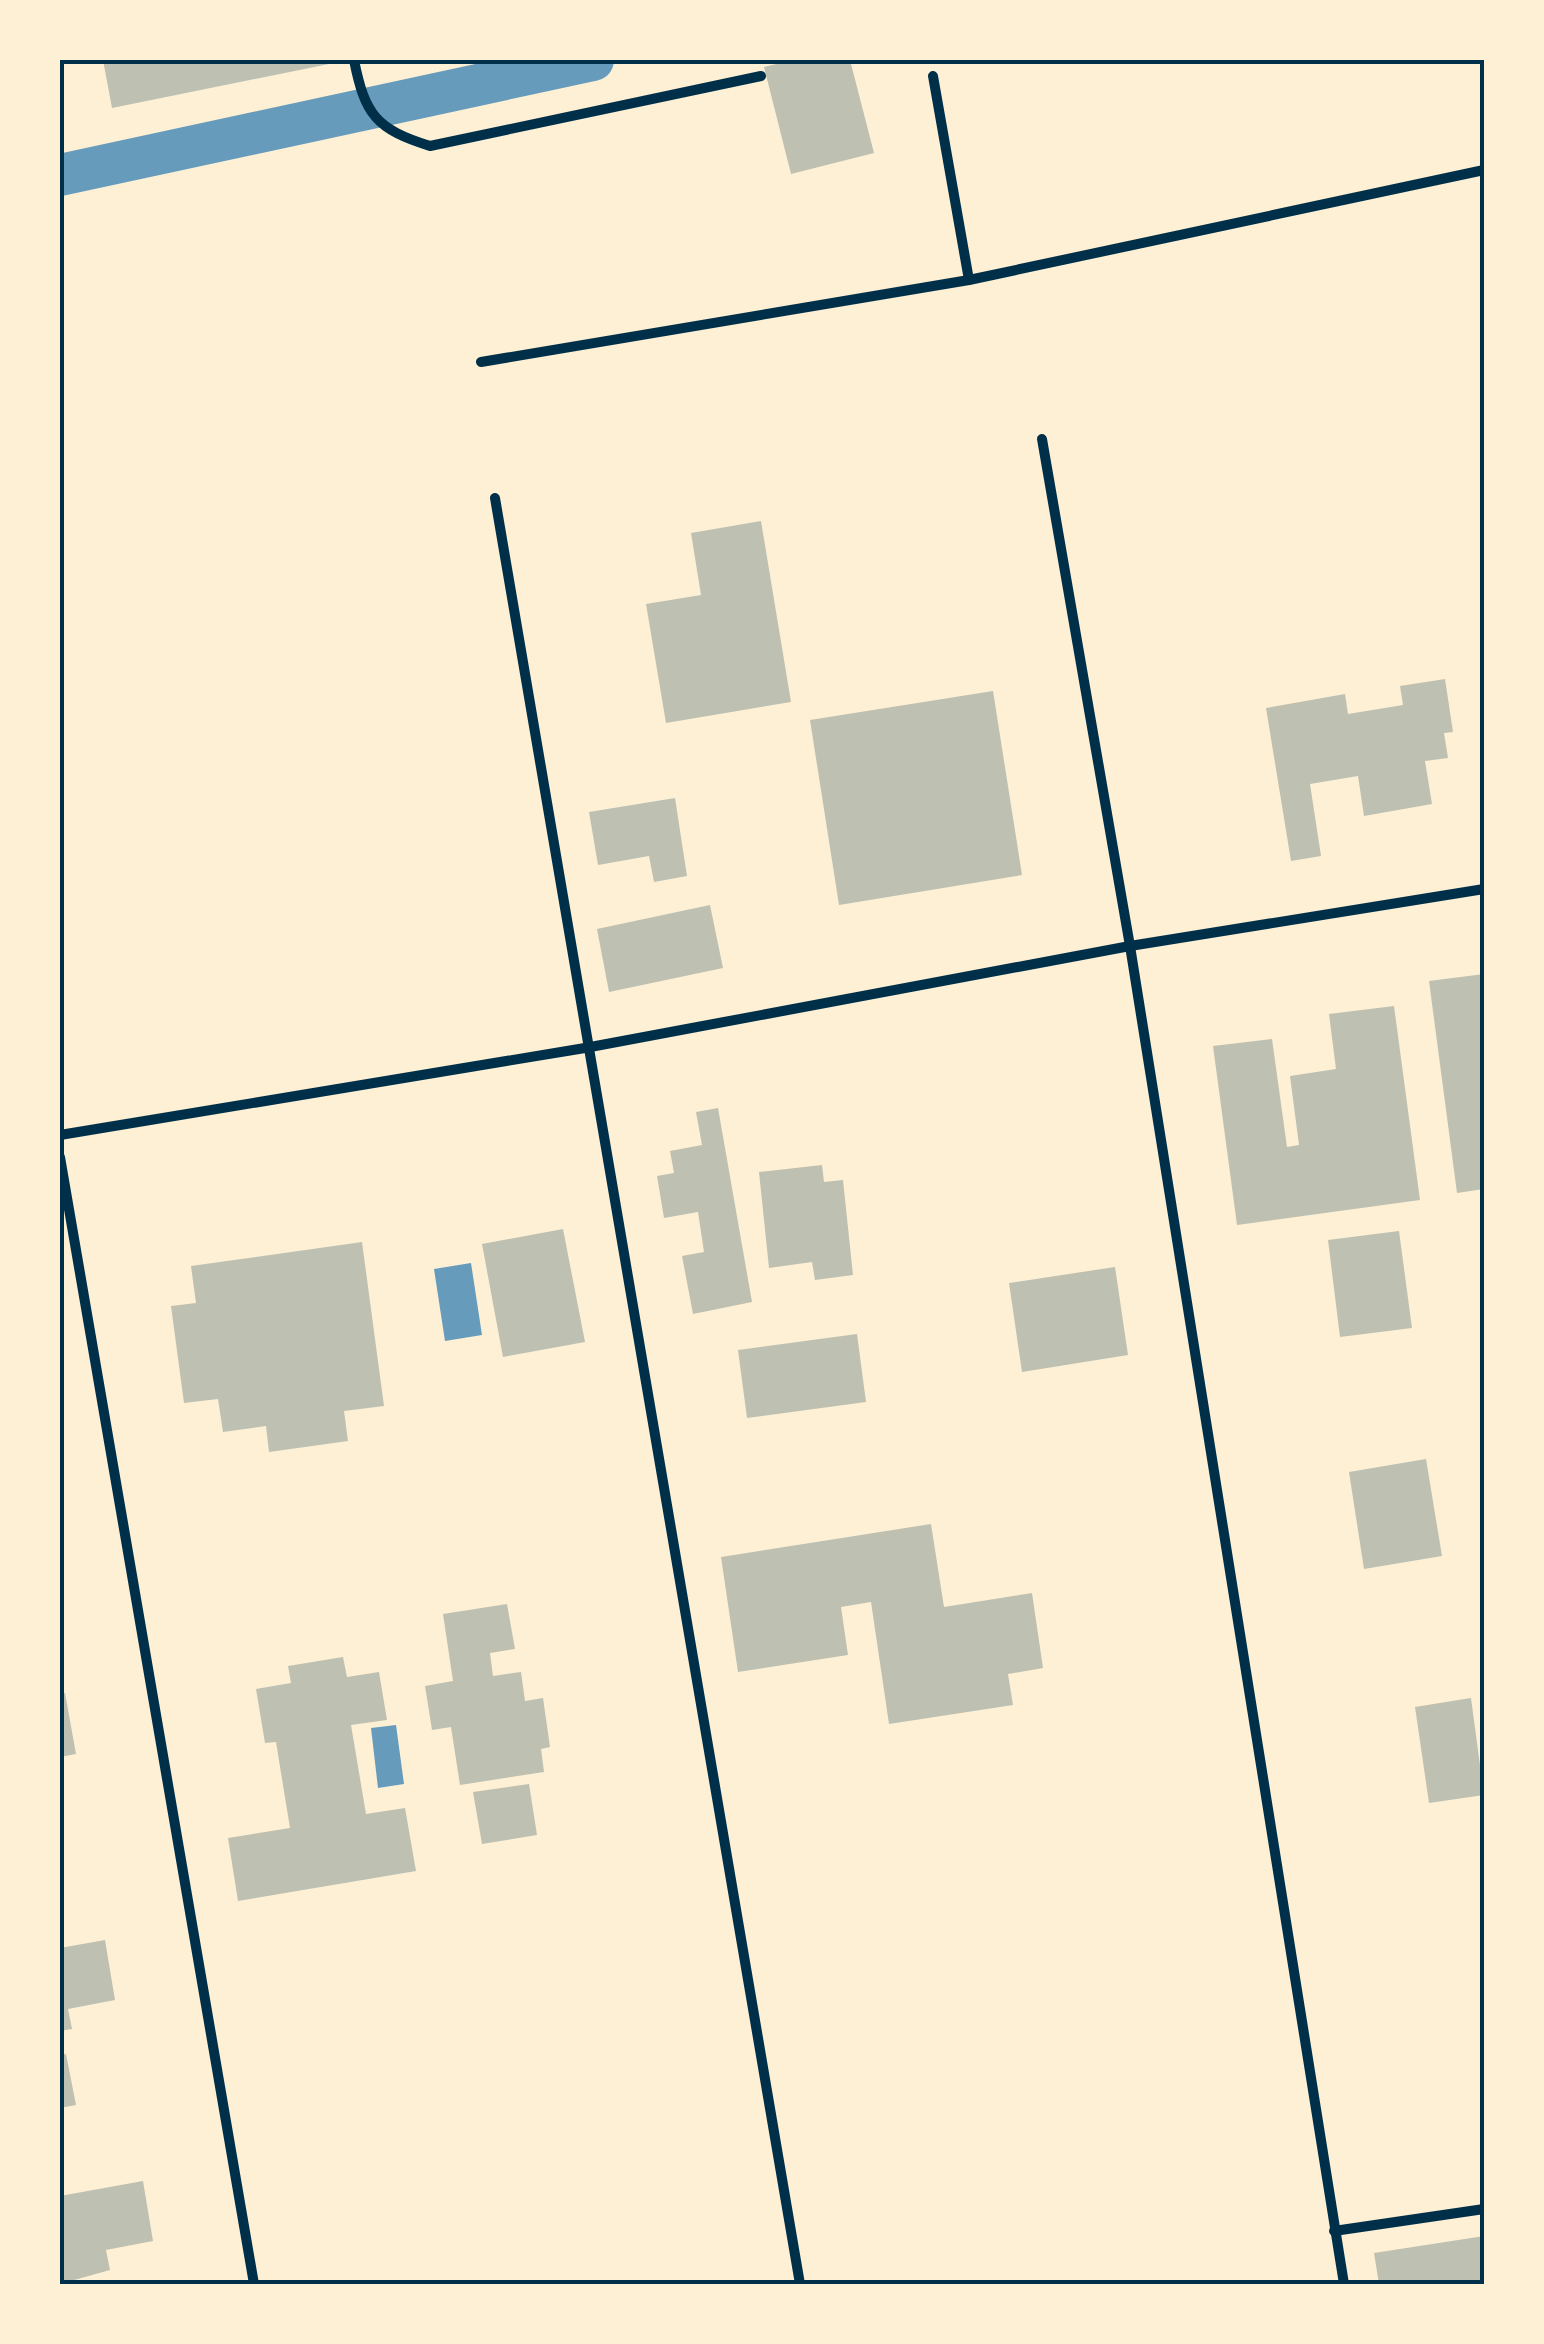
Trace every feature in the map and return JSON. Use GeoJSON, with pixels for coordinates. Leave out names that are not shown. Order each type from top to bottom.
{"type":"FeatureCollection","features":[{"type":"Feature","properties":{"kind":"street"},"geometry":{"type":"LineString","coordinates":[[354,60],[363,104],[391,134],[430,146],[761,76]]}},
{"type":"Feature","properties":{"kind":"street"},"geometry":{"type":"LineString","coordinates":[[933,76],[969,280]]}},
{"type":"Feature","properties":{"kind":"street"},"geometry":{"type":"LineString","coordinates":[[481,362],[969,280],[1484,170]]}},
{"type":"Feature","properties":{"kind":"street"},"geometry":{"type":"LineString","coordinates":[[1042,438],[1130,946],[1344,2284]]}},
{"type":"Feature","properties":{"kind":"street"},"geometry":{"type":"LineString","coordinates":[[495,498],[800,2284]]}},
{"type":"Feature","properties":{"kind":"street"},"geometry":{"type":"LineString","coordinates":[[60,1135],[586,1048],[1130,946],[1484,889]]}},
{"type":"Feature","properties":{"kind":"street"},"geometry":{"type":"LineString","coordinates":[[60,1156],[254,2284]]}},
{"type":"Feature","properties":{"kind":"street"},"geometry":{"type":"LineString","coordinates":[[1334,2231],[1484,2209]]}},
{"type":"Feature","properties":{"kind":"water"},"geometry":{"type":"Polygon","coordinates":[[[471,1263],[482,1335],[445,1341],[434,1269],[471,1263]]]}},
{"type":"Feature","properties":{"kind":"water"},"geometry":{"type":"Polygon","coordinates":[[[396,1725],[404,1784],[378,1788],[371,1728],[396,1725]]]}},
{"type":"Feature","properties":{"kind":"building"},"geometry":{"type":"Polygon","coordinates":[[[103,60],[339,60],[339,62],[112,108],[103,60]]]}},
{"type":"Feature","properties":{"kind":"building"},"geometry":{"type":"Polygon","coordinates":[[[793,60],[850,60],[874,153],[791,174],[764,67],[793,60]]]}},
{"type":"Feature","properties":{"kind":"building"},"geometry":{"type":"Polygon","coordinates":[[[761,521],[791,702],[666,723],[646,604],[701,595],[691,533],[761,521]]]}},
{"type":"Feature","properties":{"kind":"building"},"geometry":{"type":"Polygon","coordinates":[[[1445,679],[1453,732],[1444,733],[1448,758],[1425,761],[1432,804],[1364,816],[1358,776],[1310,784],[1321,856],[1291,861],[1266,708],[1345,694],[1348,714],[1403,705],[1400,686],[1445,679]]]}},
{"type":"Feature","properties":{"kind":"building"},"geometry":{"type":"Polygon","coordinates":[[[993,691],[1022,875],[839,905],[810,720],[993,691]]]}},
{"type":"Feature","properties":{"kind":"building"},"geometry":{"type":"Polygon","coordinates":[[[675,798],[687,876],[654,882],[649,856],[598,865],[589,812],[675,798]]]}},
{"type":"Feature","properties":{"kind":"building"},"geometry":{"type":"Polygon","coordinates":[[[710,905],[723,968],[609,992],[597,929],[710,905]]]}},
{"type":"Feature","properties":{"kind":"building"},"geometry":{"type":"Polygon","coordinates":[[[1484,974],[1484,1189],[1457,1193],[1429,981],[1484,974]]]}},
{"type":"Feature","properties":{"kind":"building"},"geometry":{"type":"Polygon","coordinates":[[[1394,1006],[1420,1200],[1237,1225],[1213,1046],[1272,1039],[1287,1147],[1299,1145],[1290,1076],[1336,1069],[1329,1014],[1394,1006]]]}},
{"type":"Feature","properties":{"kind":"building"},"geometry":{"type":"Polygon","coordinates":[[[718,1108],[752,1302],[693,1314],[682,1256],[704,1252],[698,1212],[664,1218],[657,1176],[674,1173],[670,1151],[702,1145],[696,1112],[718,1108]]]}},
{"type":"Feature","properties":{"kind":"building"},"geometry":{"type":"Polygon","coordinates":[[[822,1165],[824,1182],[843,1180],[853,1275],[815,1280],[812,1262],[769,1268],[759,1172],[822,1165]]]}},
{"type":"Feature","properties":{"kind":"building"},"geometry":{"type":"Polygon","coordinates":[[[563,1229],[585,1342],[503,1357],[482,1244],[563,1229]]]}},
{"type":"Feature","properties":{"kind":"building"},"geometry":{"type":"Polygon","coordinates":[[[1399,1231],[1412,1328],[1340,1337],[1328,1240],[1399,1231]]]}},
{"type":"Feature","properties":{"kind":"building"},"geometry":{"type":"Polygon","coordinates":[[[362,1242],[384,1406],[344,1411],[348,1441],[269,1452],[266,1426],[223,1432],[218,1399],[184,1403],[171,1306],[196,1303],[191,1266],[362,1242]]]}},
{"type":"Feature","properties":{"kind":"building"},"geometry":{"type":"Polygon","coordinates":[[[1115,1267],[1128,1355],[1022,1372],[1009,1283],[1115,1267]]]}},
{"type":"Feature","properties":{"kind":"building"},"geometry":{"type":"Polygon","coordinates":[[[857,1334],[866,1402],[747,1418],[738,1350],[857,1334]]]}},
{"type":"Feature","properties":{"kind":"building"},"geometry":{"type":"Polygon","coordinates":[[[1426,1459],[1442,1556],[1364,1569],[1349,1472],[1426,1459]]]}},
{"type":"Feature","properties":{"kind":"building"},"geometry":{"type":"Polygon","coordinates":[[[931,1524],[944,1607],[1032,1593],[1043,1668],[1008,1674],[1013,1705],[889,1724],[871,1602],[841,1607],[848,1655],[738,1672],[721,1557],[931,1524]]]}},
{"type":"Feature","properties":{"kind":"building"},"geometry":{"type":"Polygon","coordinates":[[[507,1604],[515,1649],[490,1653],[493,1676],[521,1672],[525,1701],[543,1698],[550,1747],[541,1749],[544,1772],[460,1785],[451,1727],[432,1730],[425,1686],[453,1681],[443,1614],[507,1604]]]}},
{"type":"Feature","properties":{"kind":"building"},"geometry":{"type":"Polygon","coordinates":[[[343,1657],[347,1677],[379,1672],[387,1720],[351,1725],[366,1814],[405,1808],[416,1871],[238,1901],[228,1838],[290,1828],[276,1742],[265,1743],[256,1689],[291,1683],[288,1666],[343,1657]]]}},
{"type":"Feature","properties":{"kind":"building"},"geometry":{"type":"Polygon","coordinates":[[[65,1693],[76,1754],[60,1757],[60,1694],[65,1693]]]}},
{"type":"Feature","properties":{"kind":"building"},"geometry":{"type":"Polygon","coordinates":[[[1471,1698],[1484,1795],[1429,1803],[1415,1707],[1471,1698]]]}},
{"type":"Feature","properties":{"kind":"building"},"geometry":{"type":"Polygon","coordinates":[[[529,1784],[537,1835],[482,1844],[473,1792],[529,1784]]]}},
{"type":"Feature","properties":{"kind":"building"},"geometry":{"type":"Polygon","coordinates":[[[105,1940],[115,2000],[68,2009],[72,2029],[60,2031],[60,1948],[105,1940]]]}},
{"type":"Feature","properties":{"kind":"building"},"geometry":{"type":"Polygon","coordinates":[[[66,2054],[76,2105],[60,2108],[60,2055],[66,2054]]]}},
{"type":"Feature","properties":{"kind":"building"},"geometry":{"type":"Polygon","coordinates":[[[143,2181],[153,2241],[106,2250],[110,2270],[60,2284],[60,2196],[143,2181]]]}},
{"type":"Feature","properties":{"kind":"building"},"geometry":{"type":"Polygon","coordinates":[[[1484,2236],[1484,2284],[1379,2284],[1374,2253],[1484,2236]]]}},
{"type":"Feature","properties":{"kind":"waterway"},"geometry":{"type":"LineString","coordinates":[[60,175],[593,60]]}}]}
